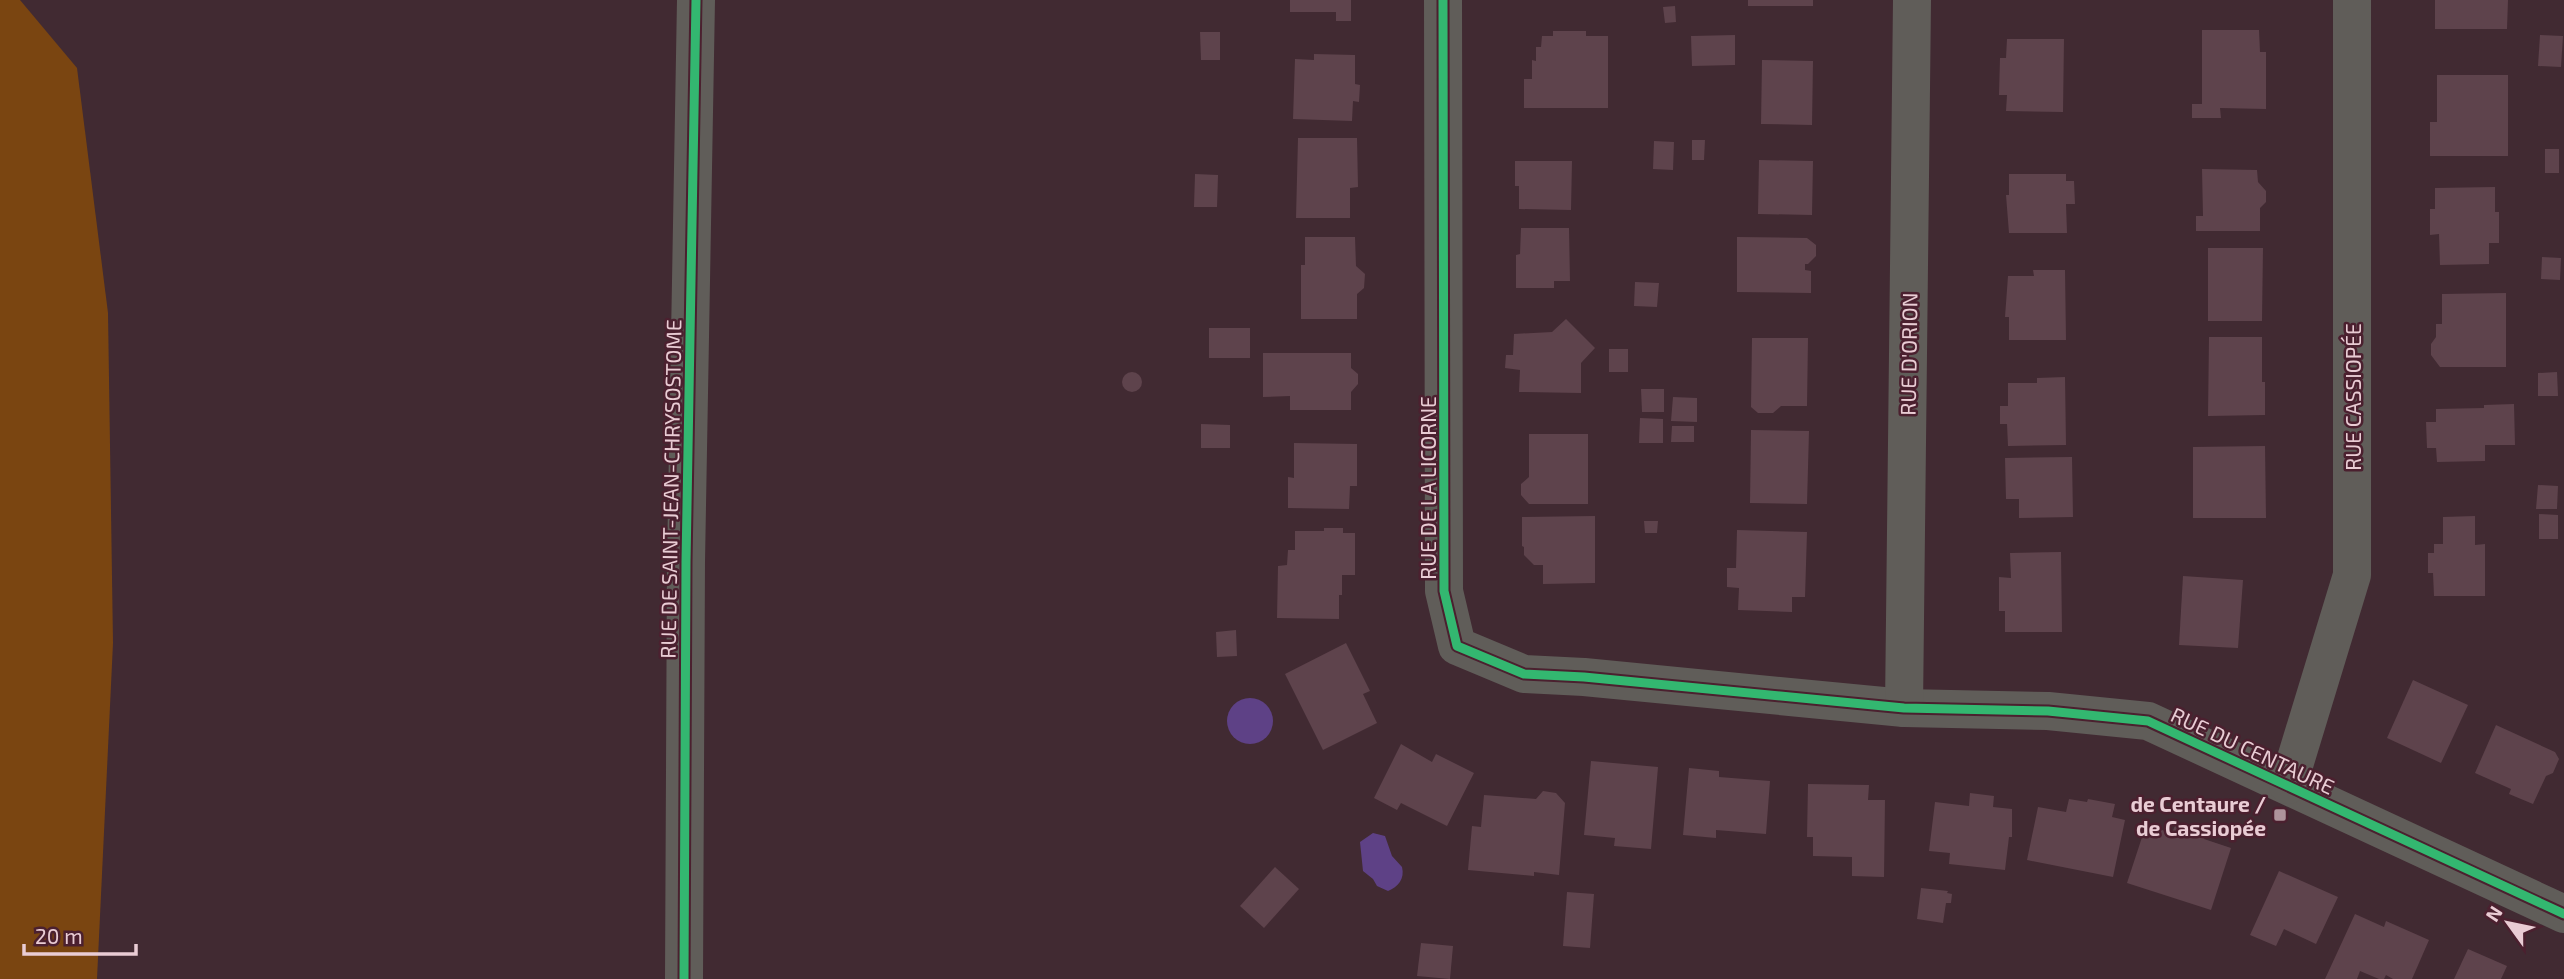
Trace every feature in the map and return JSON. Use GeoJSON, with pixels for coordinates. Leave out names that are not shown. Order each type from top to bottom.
{"type":"FeatureCollection","features":[{"type":"Feature","properties":{"kind":"street","name":"RUE DE SAINT-JEAN-CHRYSOSTOME"},"geometry":{"type":"LineString","coordinates":[[684,979],[686,576],[696,0]]}},
{"type":"Feature","properties":{"kind":"street","name":"RUE DE LA LICORNE"},"geometry":{"type":"LineString","coordinates":[[1443,0],[1444,591],[1457,646],[1524,674],[1584,677],[1904,708]]}},
{"type":"Feature","properties":{"kind":"street","name":"RUE D'ORION"},"geometry":{"type":"LineString","coordinates":[[1904,708],[1912,0]]}},
{"type":"Feature","properties":{"kind":"street","name":"RUE CASSIOPÉE"},"geometry":{"type":"LineString","coordinates":[[2288,785],[2352,575],[2352,0]]}},
{"type":"Feature","properties":{"kind":"street","name":"RUE DU CENTAURE"},"geometry":{"type":"LineString","coordinates":[[1904,708],[2048,711],[2148,721],[2564,914]]}},
{"type":"Feature","properties":{"kind":"shaded area"},"geometry":{"type":"Polygon","coordinates":[[[0,0],[20,0],[77,68],[108,313],[113,643],[97,979],[0,979],[0,0]]]}},
{"type":"Feature","properties":{"kind":"shaded area"},"geometry":{"type":"Polygon","coordinates":[[[1250,698],[1266,705],[1273,721],[1266,737],[1250,744],[1234,737],[1227,721],[1234,705],[1250,698]]]}},
{"type":"Feature","properties":{"kind":"shaded area"},"geometry":{"type":"Polygon","coordinates":[[[1373,833],[1385,836],[1392,856],[1402,867],[1400,882],[1388,891],[1377,886],[1363,871],[1360,842],[1373,833]]]}},
{"type":"Feature","properties":{"kind":"building"},"geometry":{"type":"Polygon","coordinates":[[[1290,0],[1351,0],[1351,21],[1336,21],[1336,12],[1290,12],[1290,0]]]}},
{"type":"Feature","properties":{"kind":"building"},"geometry":{"type":"Polygon","coordinates":[[[1748,0],[1813,0],[1813,6],[1748,6],[1748,0]]]}},
{"type":"Feature","properties":{"kind":"building"},"geometry":{"type":"Polygon","coordinates":[[[2435,0],[2508,0],[2507,29],[2435,29],[2435,0]]]}},
{"type":"Feature","properties":{"kind":"building"},"geometry":{"type":"Polygon","coordinates":[[[1675,6],[1676,22],[1665,23],[1663,7],[1675,6]]]}},
{"type":"Feature","properties":{"kind":"building"},"geometry":{"type":"Polygon","coordinates":[[[2202,30],[2259,30],[2260,52],[2266,52],[2266,109],[2220,108],[2221,118],[2192,118],[2192,104],[2202,104],[2202,30]]]}},
{"type":"Feature","properties":{"kind":"building"},"geometry":{"type":"Polygon","coordinates":[[[1553,31],[1586,31],[1586,36],[1608,36],[1608,108],[1524,108],[1524,79],[1532,79],[1532,60],[1536,61],[1536,47],[1541,47],[1542,36],[1553,36],[1553,31]]]}},
{"type":"Feature","properties":{"kind":"building"},"geometry":{"type":"Polygon","coordinates":[[[1200,32],[1220,32],[1220,60],[1201,60],[1200,32]]]}},
{"type":"Feature","properties":{"kind":"building"},"geometry":{"type":"Polygon","coordinates":[[[1735,35],[1735,65],[1692,66],[1691,36],[1735,35]]]}},
{"type":"Feature","properties":{"kind":"building"},"geometry":{"type":"Polygon","coordinates":[[[2540,35],[2563,36],[2561,67],[2538,66],[2540,35]]]}},
{"type":"Feature","properties":{"kind":"building"},"geometry":{"type":"Polygon","coordinates":[[[2007,39],[2064,39],[2063,112],[2006,111],[2007,95],[1999,95],[2000,58],[2006,58],[2007,39]]]}},
{"type":"Feature","properties":{"kind":"building"},"geometry":{"type":"Polygon","coordinates":[[[1314,54],[1355,55],[1355,84],[1360,85],[1359,102],[1353,101],[1352,121],[1293,119],[1295,59],[1314,60],[1314,54]]]}},
{"type":"Feature","properties":{"kind":"building"},"geometry":{"type":"Polygon","coordinates":[[[1762,60],[1813,61],[1812,125],[1761,124],[1762,60]]]}},
{"type":"Feature","properties":{"kind":"building"},"geometry":{"type":"Polygon","coordinates":[[[2437,75],[2508,75],[2508,156],[2430,156],[2430,122],[2437,122],[2437,75]]]}},
{"type":"Feature","properties":{"kind":"building"},"geometry":{"type":"Polygon","coordinates":[[[1298,138],[1357,138],[1358,187],[1350,188],[1350,218],[1296,218],[1298,138]]]}},
{"type":"Feature","properties":{"kind":"building"},"geometry":{"type":"Polygon","coordinates":[[[1692,140],[1705,140],[1704,160],[1692,160],[1692,140]]]}},
{"type":"Feature","properties":{"kind":"building"},"geometry":{"type":"Polygon","coordinates":[[[1654,141],[1674,142],[1673,170],[1653,169],[1654,141]]]}},
{"type":"Feature","properties":{"kind":"building"},"geometry":{"type":"Polygon","coordinates":[[[2545,149],[2559,149],[2559,173],[2545,173],[2545,149]]]}},
{"type":"Feature","properties":{"kind":"building"},"geometry":{"type":"Polygon","coordinates":[[[1759,160],[1813,161],[1812,215],[1758,214],[1759,160]]]}},
{"type":"Feature","properties":{"kind":"building"},"geometry":{"type":"Polygon","coordinates":[[[1515,161],[1572,161],[1571,210],[1519,209],[1515,161]]]}},
{"type":"Feature","properties":{"kind":"building"},"geometry":{"type":"Polygon","coordinates":[[[2202,169],[2257,170],[2258,182],[2266,191],[2266,202],[2260,208],[2260,231],[2196,231],[2196,216],[2203,216],[2202,169]]]}},
{"type":"Feature","properties":{"kind":"building"},"geometry":{"type":"Polygon","coordinates":[[[1195,174],[1218,175],[1217,207],[1194,207],[1195,174]]]}},
{"type":"Feature","properties":{"kind":"building"},"geometry":{"type":"Polygon","coordinates":[[[2009,174],[2066,174],[2066,181],[2074,181],[2075,204],[2066,204],[2067,233],[2009,233],[2006,195],[2009,195],[2009,174]]]}},
{"type":"Feature","properties":{"kind":"building"},"geometry":{"type":"Polygon","coordinates":[[[2495,187],[2495,212],[2499,212],[2499,243],[2489,243],[2489,264],[2440,265],[2439,234],[2430,235],[2430,209],[2435,209],[2435,188],[2495,187]]]}},
{"type":"Feature","properties":{"kind":"building"},"geometry":{"type":"Polygon","coordinates":[[[1521,228],[1569,228],[1570,281],[1554,281],[1554,288],[1516,288],[1516,255],[1520,254],[1521,228]]]}},
{"type":"Feature","properties":{"kind":"building"},"geometry":{"type":"Polygon","coordinates":[[[1305,237],[1355,237],[1356,266],[1365,274],[1364,288],[1357,294],[1357,319],[1301,319],[1301,265],[1305,265],[1305,237]]]}},
{"type":"Feature","properties":{"kind":"building"},"geometry":{"type":"Polygon","coordinates":[[[1737,237],[1807,238],[1816,245],[1816,256],[1805,264],[1805,270],[1811,271],[1811,293],[1737,292],[1737,237]]]}},
{"type":"Feature","properties":{"kind":"building"},"geometry":{"type":"Polygon","coordinates":[[[2208,248],[2263,248],[2262,321],[2208,321],[2208,248]]]}},
{"type":"Feature","properties":{"kind":"building"},"geometry":{"type":"Polygon","coordinates":[[[2542,257],[2561,258],[2560,280],[2541,279],[2542,257]]]}},
{"type":"Feature","properties":{"kind":"building"},"geometry":{"type":"Polygon","coordinates":[[[2033,270],[2065,270],[2066,340],[2009,340],[2009,317],[2005,317],[2008,276],[2034,276],[2033,270]]]}},
{"type":"Feature","properties":{"kind":"building"},"geometry":{"type":"Polygon","coordinates":[[[1635,282],[1659,283],[1657,307],[1634,306],[1635,282]]]}},
{"type":"Feature","properties":{"kind":"building"},"geometry":{"type":"Polygon","coordinates":[[[2506,293],[2506,367],[2440,367],[2431,355],[2431,344],[2436,337],[2436,324],[2442,324],[2442,294],[2506,293]]]}},
{"type":"Feature","properties":{"kind":"building"},"geometry":{"type":"Polygon","coordinates":[[[1566,319],[1595,348],[1581,363],[1581,393],[1519,392],[1520,370],[1505,368],[1506,355],[1513,355],[1514,334],[1552,332],[1566,319]]]}},
{"type":"Feature","properties":{"kind":"building"},"geometry":{"type":"Polygon","coordinates":[[[1209,328],[1250,328],[1250,358],[1209,358],[1209,328]]]}},
{"type":"Feature","properties":{"kind":"building"},"geometry":{"type":"Polygon","coordinates":[[[2209,337],[2262,337],[2265,415],[2208,416],[2209,337]]]}},
{"type":"Feature","properties":{"kind":"building"},"geometry":{"type":"Polygon","coordinates":[[[1752,338],[1808,338],[1807,406],[1781,406],[1773,413],[1758,413],[1751,407],[1752,338]]]}},
{"type":"Feature","properties":{"kind":"building"},"geometry":{"type":"Polygon","coordinates":[[[1609,349],[1628,349],[1628,372],[1609,372],[1609,349]]]}},
{"type":"Feature","properties":{"kind":"building"},"geometry":{"type":"Polygon","coordinates":[[[1263,353],[1351,353],[1351,368],[1358,374],[1358,384],[1351,392],[1351,410],[1290,410],[1290,396],[1263,397],[1263,353]]]}},
{"type":"Feature","properties":{"kind":"building"},"geometry":{"type":"Polygon","coordinates":[[[1132,372],[1139,375],[1142,382],[1139,389],[1132,392],[1125,389],[1122,382],[1125,375],[1132,372]]]}},
{"type":"Feature","properties":{"kind":"building"},"geometry":{"type":"Polygon","coordinates":[[[2557,372],[2558,396],[2538,396],[2538,373],[2557,372]]]}},
{"type":"Feature","properties":{"kind":"building"},"geometry":{"type":"Polygon","coordinates":[[[2065,377],[2066,445],[2008,446],[2007,424],[2000,424],[2000,406],[2008,406],[2008,383],[2037,383],[2037,378],[2065,377]]]}},
{"type":"Feature","properties":{"kind":"building"},"geometry":{"type":"Polygon","coordinates":[[[1641,389],[1664,389],[1664,412],[1642,412],[1641,389]]]}},
{"type":"Feature","properties":{"kind":"building"},"geometry":{"type":"Polygon","coordinates":[[[1673,397],[1697,398],[1697,422],[1671,421],[1673,397]]]}},
{"type":"Feature","properties":{"kind":"building"},"geometry":{"type":"Polygon","coordinates":[[[2514,404],[2515,445],[2485,445],[2485,461],[2437,462],[2436,448],[2427,448],[2426,422],[2436,422],[2436,409],[2514,404]]]}},
{"type":"Feature","properties":{"kind":"building"},"geometry":{"type":"Polygon","coordinates":[[[1640,418],[1663,419],[1663,443],[1639,443],[1640,418]]]}},
{"type":"Feature","properties":{"kind":"building"},"geometry":{"type":"Polygon","coordinates":[[[1201,424],[1230,425],[1230,448],[1201,448],[1201,424]]]}},
{"type":"Feature","properties":{"kind":"building"},"geometry":{"type":"Polygon","coordinates":[[[1672,426],[1694,426],[1694,442],[1671,442],[1672,426]]]}},
{"type":"Feature","properties":{"kind":"building"},"geometry":{"type":"Polygon","coordinates":[[[1751,430],[1809,431],[1807,504],[1750,503],[1751,430]]]}},
{"type":"Feature","properties":{"kind":"building"},"geometry":{"type":"Polygon","coordinates":[[[1529,434],[1588,434],[1588,504],[1529,504],[1521,495],[1521,484],[1529,477],[1529,434]]]}},
{"type":"Feature","properties":{"kind":"building"},"geometry":{"type":"Polygon","coordinates":[[[1294,443],[1357,444],[1357,486],[1350,486],[1349,509],[1288,508],[1288,477],[1294,478],[1294,443]]]}},
{"type":"Feature","properties":{"kind":"building"},"geometry":{"type":"Polygon","coordinates":[[[2265,446],[2266,518],[2193,518],[2193,447],[2265,446]]]}},
{"type":"Feature","properties":{"kind":"building"},"geometry":{"type":"Polygon","coordinates":[[[2072,457],[2073,517],[2019,518],[2019,499],[2006,499],[2005,458],[2072,457]]]}},
{"type":"Feature","properties":{"kind":"building"},"geometry":{"type":"Polygon","coordinates":[[[2538,485],[2558,486],[2557,509],[2536,509],[2538,485]]]}},
{"type":"Feature","properties":{"kind":"building"},"geometry":{"type":"Polygon","coordinates":[[[2539,514],[2558,515],[2558,539],[2539,539],[2539,514]]]}},
{"type":"Feature","properties":{"kind":"building"},"geometry":{"type":"Polygon","coordinates":[[[1595,516],[1595,583],[1543,584],[1543,565],[1534,565],[1524,555],[1522,517],[1595,516]]]}},
{"type":"Feature","properties":{"kind":"building"},"geometry":{"type":"Polygon","coordinates":[[[2475,516],[2475,545],[2485,544],[2485,596],[2434,596],[2433,573],[2428,573],[2428,553],[2434,553],[2434,544],[2443,544],[2443,517],[2475,516]]]}},
{"type":"Feature","properties":{"kind":"building"},"geometry":{"type":"Polygon","coordinates":[[[1644,521],[1658,521],[1657,533],[1645,533],[1644,521]]]}},
{"type":"Feature","properties":{"kind":"building"},"geometry":{"type":"Polygon","coordinates":[[[1324,528],[1343,528],[1343,533],[1355,533],[1355,575],[1342,575],[1339,619],[1277,618],[1278,566],[1287,565],[1288,550],[1295,550],[1295,531],[1324,531],[1324,528]]]}},
{"type":"Feature","properties":{"kind":"building"},"geometry":{"type":"Polygon","coordinates":[[[1737,530],[1807,532],[1805,597],[1792,597],[1792,612],[1738,610],[1739,588],[1727,587],[1727,568],[1736,568],[1737,530]]]}},
{"type":"Feature","properties":{"kind":"building"},"geometry":{"type":"Polygon","coordinates":[[[2061,552],[2062,632],[2005,632],[2005,611],[1999,611],[1999,577],[2011,578],[2010,553],[2061,552]]]}},
{"type":"Feature","properties":{"kind":"building"},"geometry":{"type":"Polygon","coordinates":[[[2183,576],[2243,580],[2238,648],[2179,645],[2183,576]]]}},
{"type":"Feature","properties":{"kind":"building"},"geometry":{"type":"Polygon","coordinates":[[[1236,630],[1237,656],[1217,657],[1216,632],[1236,630]]]}},
{"type":"Feature","properties":{"kind":"building"},"geometry":{"type":"Polygon","coordinates":[[[1346,643],[1370,691],[1363,694],[1377,723],[1323,750],[1285,674],[1346,643]]]}},
{"type":"Feature","properties":{"kind":"building"},"geometry":{"type":"Polygon","coordinates":[[[2413,680],[2468,705],[2441,763],[2387,738],[2413,680]]]}},
{"type":"Feature","properties":{"kind":"building"},"geometry":{"type":"Polygon","coordinates":[[[2496,725],[2555,752],[2559,759],[2553,773],[2546,776],[2533,804],[2509,794],[2511,789],[2475,773],[2496,725]]]}},
{"type":"Feature","properties":{"kind":"building"},"geometry":{"type":"Polygon","coordinates":[[[1401,744],[1432,762],[1436,754],[1474,773],[1447,826],[1401,803],[1397,810],[1374,798],[1401,744]]]}},
{"type":"Feature","properties":{"kind":"building"},"geometry":{"type":"Polygon","coordinates":[[[1591,761],[1658,767],[1651,849],[1614,846],[1615,838],[1584,835],[1591,761]]]}},
{"type":"Feature","properties":{"kind":"building"},"geometry":{"type":"Polygon","coordinates":[[[1689,768],[1719,771],[1719,777],[1770,781],[1766,834],[1716,830],[1716,838],[1683,835],[1689,768]]]}},
{"type":"Feature","properties":{"kind":"building"},"geometry":{"type":"Polygon","coordinates":[[[1808,784],[1869,785],[1868,800],[1885,800],[1884,877],[1852,876],[1852,857],[1813,856],[1813,837],[1807,837],[1808,784]]]}},
{"type":"Feature","properties":{"kind":"building"},"geometry":{"type":"Polygon","coordinates":[[[1543,791],[1556,793],[1565,803],[1559,875],[1534,872],[1534,876],[1468,870],[1472,826],[1481,827],[1484,795],[1536,799],[1543,791]]]}},
{"type":"Feature","properties":{"kind":"building"},"geometry":{"type":"Polygon","coordinates":[[[1970,793],[1994,796],[1993,807],[2012,809],[2012,837],[2009,837],[2005,870],[1949,864],[1950,853],[1929,851],[1935,802],[1969,806],[1970,793]]]}},
{"type":"Feature","properties":{"kind":"building"},"geometry":{"type":"Polygon","coordinates":[[[2069,799],[2115,804],[2112,817],[2125,820],[2113,877],[2027,860],[2038,807],[2066,812],[2069,799]]]}},
{"type":"Feature","properties":{"kind":"building"},"geometry":{"type":"Polygon","coordinates":[[[2176,823],[2207,833],[2204,839],[2231,848],[2211,910],[2127,883],[2146,825],[2172,833],[2176,823]]]}},
{"type":"Feature","properties":{"kind":"building"},"geometry":{"type":"Polygon","coordinates":[[[1275,867],[1299,889],[1264,928],[1240,906],[1275,867]]]}},
{"type":"Feature","properties":{"kind":"building"},"geometry":{"type":"Polygon","coordinates":[[[2279,871],[2338,897],[2316,944],[2284,929],[2276,946],[2250,935],[2279,871]]]}},
{"type":"Feature","properties":{"kind":"building"},"geometry":{"type":"Polygon","coordinates":[[[1921,888],[1948,891],[1947,893],[1952,894],[1951,903],[1946,903],[1943,923],[1917,919],[1921,888]]]}},
{"type":"Feature","properties":{"kind":"building"},"geometry":{"type":"Polygon","coordinates":[[[1567,892],[1594,894],[1590,948],[1563,946],[1567,892]]]}},
{"type":"Feature","properties":{"kind":"building"},"geometry":{"type":"Polygon","coordinates":[[[2355,914],[2384,927],[2386,921],[2429,940],[2412,979],[2393,979],[2386,975],[2384,979],[2379,979],[2360,971],[2357,979],[2325,979],[2355,914]]]}},
{"type":"Feature","properties":{"kind":"building"},"geometry":{"type":"Polygon","coordinates":[[[1421,943],[1453,946],[1450,979],[1417,976],[1421,943]]]}},
{"type":"Feature","properties":{"kind":"building"},"geometry":{"type":"Polygon","coordinates":[[[2468,949],[2507,966],[2501,979],[2454,979],[2468,949]]]}},
{"type":"Feature","properties":{"kind":"cycle path"},"geometry":{"type":"LineString","coordinates":[[684,979],[686,562],[696,0]]}},
{"type":"Feature","properties":{"kind":"cycle path"},"geometry":{"type":"LineString","coordinates":[[1443,0],[1444,591],[1457,646],[1524,674],[1584,677],[1904,708],[2048,711],[2148,721],[2564,914]]}},
{"type":"Feature","properties":{"kind":"place","name":"de Centaure / de Cassiopée"},"geometry":{"type":"Point","coordinates":[2280,815]}}]}
